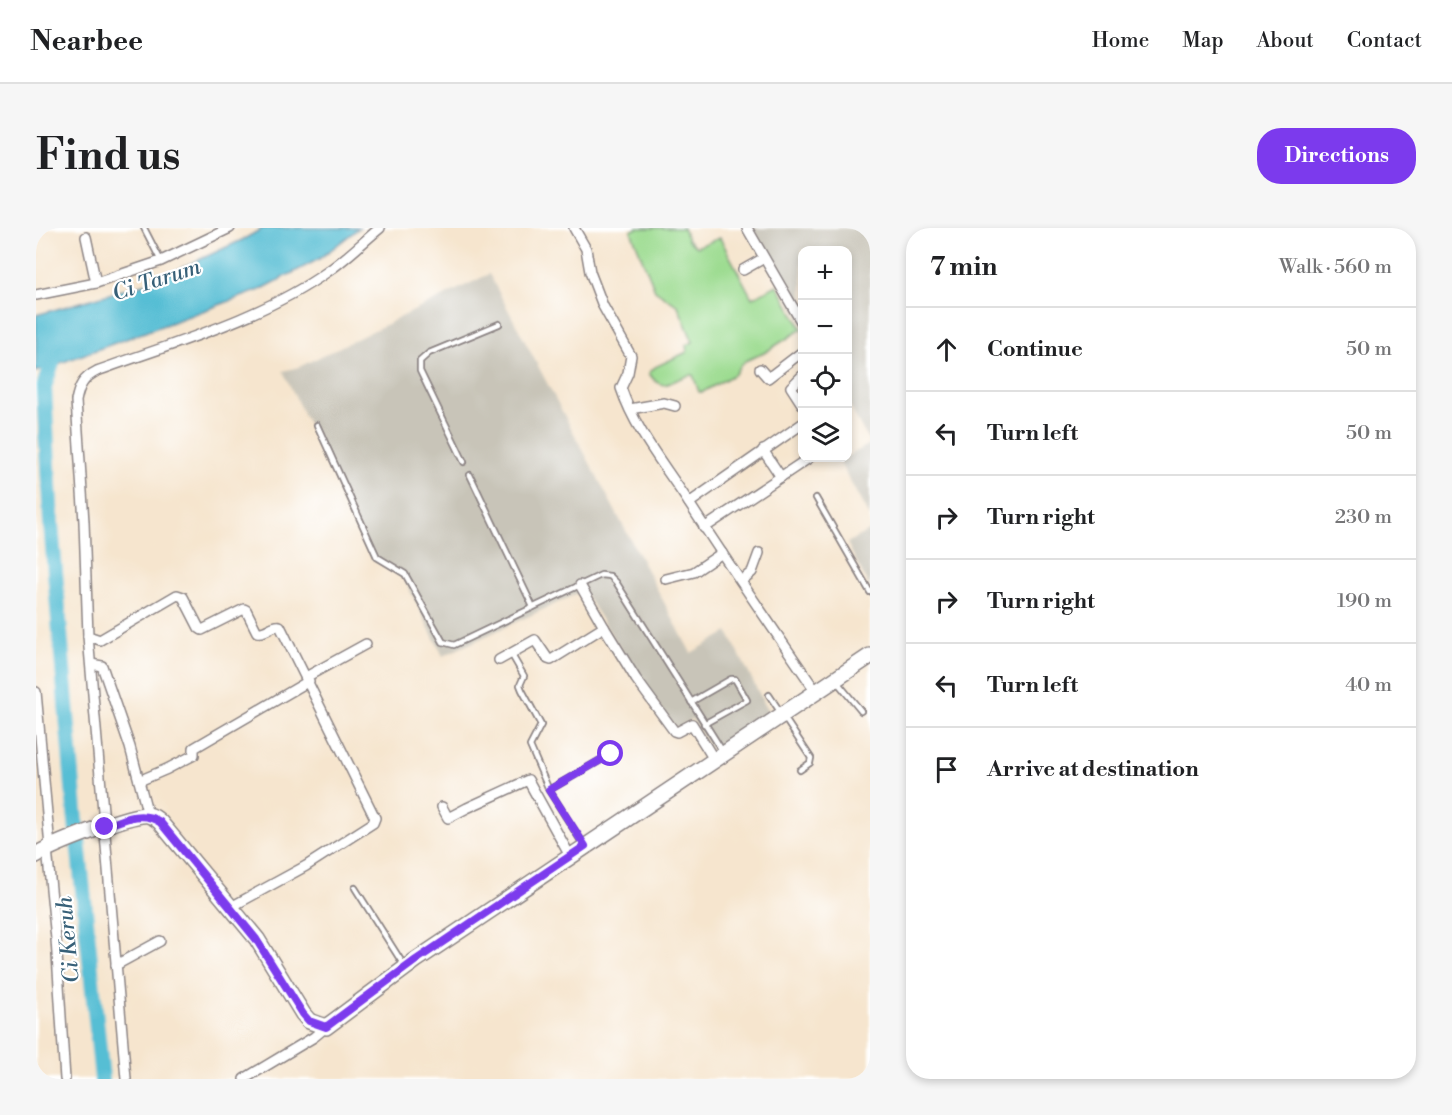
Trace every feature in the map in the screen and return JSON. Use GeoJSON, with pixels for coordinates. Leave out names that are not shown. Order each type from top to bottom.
{"type":"FeatureCollection","features":[{"type":"Feature","properties":{"kind":"main road"},"geometry":{"type":"LineString","coordinates":[[44,849],[124,820],[148,815],[160,822],[256,939],[303,1014],[309,1021],[326,1027],[406,968],[570,856],[870,656]]}},
{"type":"Feature","properties":{"kind":"street"},"geometry":{"type":"LineString","coordinates":[[36,295],[96,283],[161,261],[230,228]]}},
{"type":"Feature","properties":{"kind":"street"},"geometry":{"type":"LineString","coordinates":[[126,1079],[117,965],[99,829],[76,401],[83,380],[97,371],[205,332],[295,291],[328,272],[380,228]]}},
{"type":"Feature","properties":{"kind":"street"},"geometry":{"type":"LineString","coordinates":[[574,228],[586,249],[590,272],[603,306],[631,356],[628,373],[621,388],[630,409],[657,457],[817,693]]}},
{"type":"Feature","properties":{"kind":"street"},"geometry":{"type":"LineString","coordinates":[[747,228],[798,316]]}},
{"type":"Feature","properties":{"kind":"street"},"geometry":{"type":"LineString","coordinates":[[86,237],[96,283]]}},
{"type":"Feature","properties":{"kind":"street"},"geometry":{"type":"LineString","coordinates":[[743,270],[764,258]]}},
{"type":"Feature","properties":{"kind":"street"},"geometry":{"type":"LineString","coordinates":[[760,369],[768,378],[798,358]]}},
{"type":"Feature","properties":{"kind":"street"},"geometry":{"type":"LineString","coordinates":[[798,380],[791,387],[798,398]]}},
{"type":"Feature","properties":{"kind":"street"},"geometry":{"type":"LineString","coordinates":[[630,409],[664,403],[675,406]]}},
{"type":"Feature","properties":{"kind":"street"},"geometry":{"type":"LineString","coordinates":[[689,503],[798,427]]}},
{"type":"Feature","properties":{"kind":"street"},"geometry":{"type":"LineString","coordinates":[[763,450],[781,477]]}},
{"type":"Feature","properties":{"kind":"street"},"geometry":{"type":"LineString","coordinates":[[704,528],[803,462]]}},
{"type":"Feature","properties":{"kind":"street"},"geometry":{"type":"LineString","coordinates":[[666,579],[694,572],[722,553]]}},
{"type":"Feature","properties":{"kind":"street"},"geometry":{"type":"LineString","coordinates":[[741,581],[752,572],[759,553]]}},
{"type":"Feature","properties":{"kind":"street"},"geometry":{"type":"LineString","coordinates":[[580,585],[636,679],[674,731],[693,724],[720,758]]}},
{"type":"Feature","properties":{"kind":"street"},"geometry":{"type":"LineString","coordinates":[[88,636],[100,640],[177,595],[180,596],[202,630],[244,609],[257,632],[261,633],[276,625],[280,626],[308,679],[375,818],[373,823],[306,866],[231,907]]}},
{"type":"Feature","properties":{"kind":"street"},"geometry":{"type":"LineString","coordinates":[[499,660],[535,640],[551,660],[604,627]]}},
{"type":"Feature","properties":{"kind":"street"},"geometry":{"type":"LineString","coordinates":[[139,781],[194,755],[194,748],[366,644]]}},
{"type":"Feature","properties":{"kind":"street"},"geometry":{"type":"LineString","coordinates":[[91,664],[102,666],[148,815]]}},
{"type":"Feature","properties":{"kind":"street"},"geometry":{"type":"LineString","coordinates":[[36,692],[44,849],[56,939],[64,1079]]}},
{"type":"Feature","properties":{"kind":"street"},"geometry":{"type":"LineString","coordinates":[[442,807],[448,818],[528,780],[570,856]]}},
{"type":"Feature","properties":{"kind":"street"},"geometry":{"type":"LineString","coordinates":[[117,965],[160,941]]}},
{"type":"Feature","properties":{"kind":"street"},"geometry":{"type":"LineString","coordinates":[[244,1079],[314,1037],[326,1027]]}},
{"type":"Feature","properties":{"kind":"lane"},"geometry":{"type":"LineString","coordinates":[[144,228],[161,261]]}},
{"type":"Feature","properties":{"kind":"lane"},"geometry":{"type":"LineString","coordinates":[[464,462],[420,371],[420,361],[429,353],[499,324]]}},
{"type":"Feature","properties":{"kind":"lane"},"geometry":{"type":"LineString","coordinates":[[317,425],[377,557],[405,574],[443,642],[454,645],[601,575],[606,575],[613,578],[691,702],[720,758]]}},
{"type":"Feature","properties":{"kind":"lane"},"geometry":{"type":"LineString","coordinates":[[470,475],[533,607]]}},
{"type":"Feature","properties":{"kind":"lane"},"geometry":{"type":"LineString","coordinates":[[816,498],[870,592]]}},
{"type":"Feature","properties":{"kind":"lane"},"geometry":{"type":"LineString","coordinates":[[513,657],[524,676],[520,686],[541,725],[530,746],[549,790],[585,846]]}},
{"type":"Feature","properties":{"kind":"lane"},"geometry":{"type":"LineString","coordinates":[[691,702],[730,679],[737,682],[747,700],[704,724]]}},
{"type":"Feature","properties":{"kind":"lane"},"geometry":{"type":"LineString","coordinates":[[836,680],[861,711]]}},
{"type":"Feature","properties":{"kind":"lane"},"geometry":{"type":"LineString","coordinates":[[769,695],[811,758],[810,763],[800,770]]}},
{"type":"Feature","properties":{"kind":"lane"},"geometry":{"type":"LineString","coordinates":[[549,790],[611,754]]}},
{"type":"Feature","properties":{"kind":"lane"},"geometry":{"type":"LineString","coordinates":[[355,888],[406,968]]}},
{"type":"Feature","properties":{"kind":"shaded area"},"geometry":{"type":"Polygon","coordinates":[[[750,228],[870,228],[870,443],[852,410],[852,246],[798,246],[798,315],[750,228]]]}},
{"type":"Feature","properties":{"kind":"shaded area"},"geometry":{"type":"Polygon","coordinates":[[[489,274],[691,653],[728,632],[770,715],[711,750],[692,719],[676,729],[643,684],[583,591],[443,656],[401,573],[373,561],[283,371],[299,367],[489,274]]]}},
{"type":"Feature","properties":{"kind":"shaded area"},"geometry":{"type":"Polygon","coordinates":[[[870,444],[870,518],[840,462],[852,462],[852,454],[870,444]]]}},
{"type":"Feature","properties":{"kind":"shaded area"},"geometry":{"type":"Polygon","coordinates":[[[870,530],[870,588],[847,543],[870,530]]]}},
{"type":"Feature","properties":{"kind":"green space"},"geometry":{"type":"Polygon","coordinates":[[[637,228],[683,228],[688,240],[696,247],[720,238],[752,298],[777,285],[798,322],[798,332],[764,353],[745,361],[735,374],[703,392],[699,392],[693,375],[665,385],[660,384],[649,373],[655,367],[687,352],[686,345],[693,342],[678,306],[655,290],[631,231],[637,228]]]}},
{"type":"Feature","properties":{"kind":"water"},"geometry":{"type":"Polygon","coordinates":[[[263,228],[359,228],[319,259],[260,290],[36,372],[36,315],[151,282],[263,228]]]}},
{"type":"Feature","properties":{"kind":"waterway","name":"Ci Keruh"},"geometry":{"type":"LineString","coordinates":[[57,347],[44,387],[51,524],[75,811],[102,1079]]}},
{"type":"Feature","properties":{"kind":"route"},"geometry":{"type":"LineString","coordinates":[[105,827],[144,815],[152,816],[160,822],[256,939],[303,1014],[309,1021],[326,1027],[416,960],[585,846],[549,790],[611,754]]}},
{"type":"Feature","properties":{"kind":"water label","name":"Ci Tarum"},"geometry":{"type":"Point","coordinates":[156,279]}}]}
